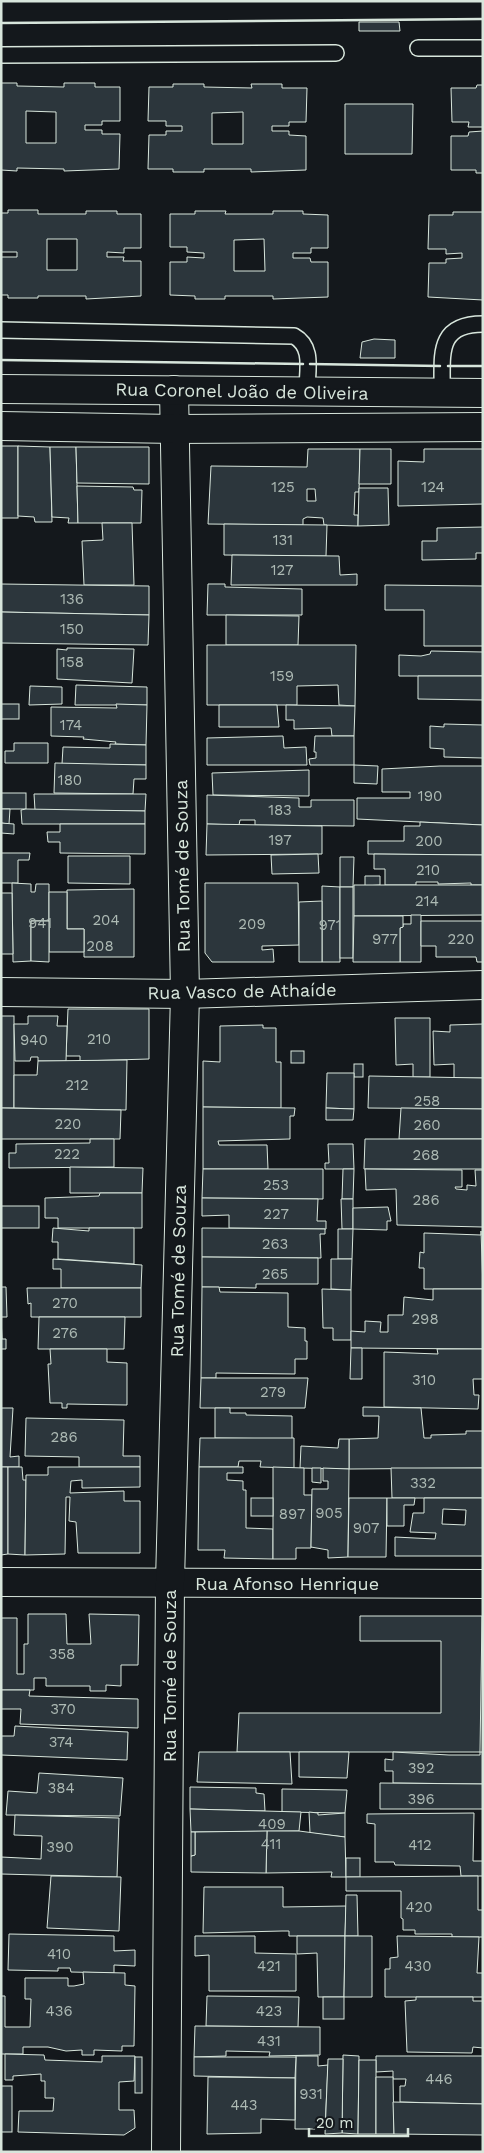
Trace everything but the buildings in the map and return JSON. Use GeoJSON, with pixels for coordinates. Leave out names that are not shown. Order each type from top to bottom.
{"type":"FeatureCollection","features":[{"type":"Feature","properties":{"kind":"street","name":"Rua Coronel João de Oliveira"},"geometry":{"type":"LineString","coordinates":[[1,388],[483,393]]}},
{"type":"Feature","properties":{"kind":"street","name":"Rua Tomé de Souza"},"geometry":{"type":"LineString","coordinates":[[166,2152],[170,1582],[185,994],[174,390]]}},
{"type":"Feature","properties":{"kind":"street","name":"Rua Coronel João de Oliveira"},"geometry":{"type":"LineString","coordinates":[[1,426],[175,429],[483,427]]}},
{"type":"Feature","properties":{"kind":"street","name":"Rua Vasco de Athaíde"},"geometry":{"type":"LineString","coordinates":[[1,992],[185,994],[483,985]]}},
{"type":"Feature","properties":{"kind":"street","name":"Rua Afonso Henrique"},"geometry":{"type":"LineString","coordinates":[[1,1582],[483,1584]]}},
{"type":"Feature","properties":{"kind":"lane"},"geometry":{"type":"LineString","coordinates":[[418,48],[483,48]]}},
{"type":"Feature","properties":{"kind":"lane"},"geometry":{"type":"LineString","coordinates":[[1,55],[336,53]]}},
{"type":"Feature","properties":{"kind":"lane"},"geometry":{"type":"LineString","coordinates":[[442,392],[444,346],[451,333],[466,324],[483,324]]}},
{"type":"Feature","properties":{"kind":"lane"},"geometry":{"type":"LineString","coordinates":[[1,330],[294,336],[303,341],[308,349],[307,392]]}},
{"type":"Feature","properties":{"kind":"wall"},"geometry":{"type":"LineString","coordinates":[[1,23],[483,19]]}},
{"type":"Feature","properties":{"kind":"wall"},"geometry":{"type":"LineString","coordinates":[[1,360],[303,364]]}},
{"type":"Feature","properties":{"kind":"wall"},"geometry":{"type":"LineString","coordinates":[[310,364],[440,366]]}},
{"type":"Feature","properties":{"kind":"wall"},"geometry":{"type":"LineString","coordinates":[[448,366],[483,366]]}}]}
